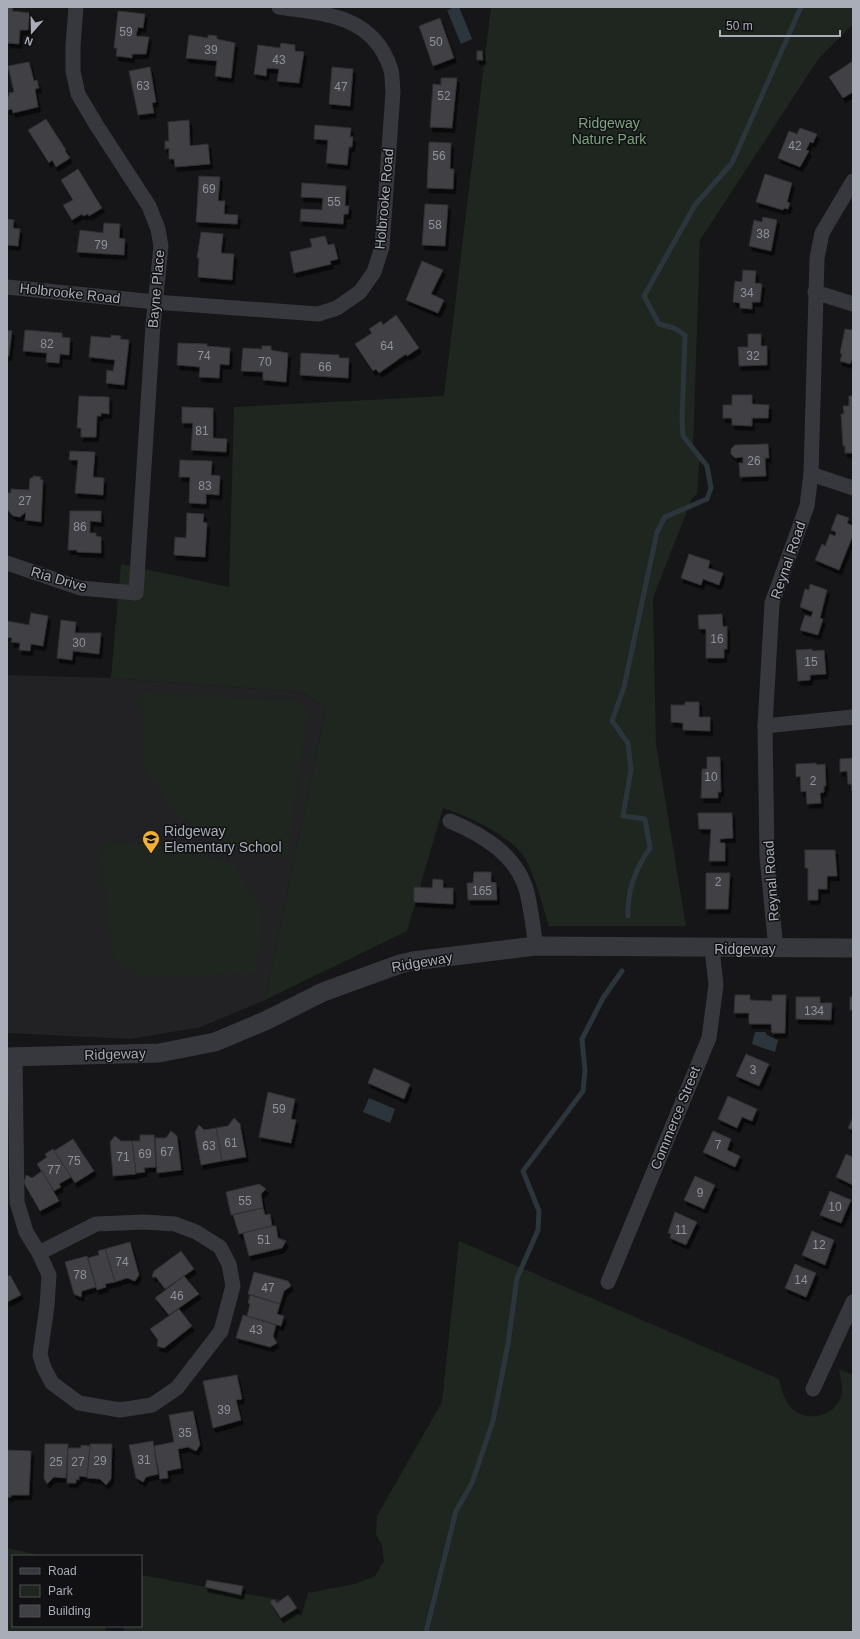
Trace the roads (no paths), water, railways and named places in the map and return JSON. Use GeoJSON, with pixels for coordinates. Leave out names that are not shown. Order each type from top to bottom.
{"type":"FeatureCollection","features":[{"type":"Feature","properties":{"kind":"street","name":"Bayne Place"},"geometry":{"type":"LineString","coordinates":[[76,7],[72,46],[73,71],[78,94],[148,206],[158,229],[161,246],[155,302],[136,593]]}},
{"type":"Feature","properties":{"kind":"street","name":"Holbrooke Road"},"geometry":{"type":"LineString","coordinates":[[7,287],[155,302],[318,314],[338,308],[360,292],[374,272],[382,247],[393,92],[390,68],[374,38],[355,24],[333,15],[279,7]]}},
{"type":"Feature","properties":{"kind":"street","name":"Reynal Road"},"geometry":{"type":"LineString","coordinates":[[776,949],[768,857],[766,726],[772,603],[807,506],[811,474],[817,258],[822,233],[853,181]]}},
{"type":"Feature","properties":{"kind":"street"},"geometry":{"type":"LineString","coordinates":[[815,292],[853,304]]}},
{"type":"Feature","properties":{"kind":"street"},"geometry":{"type":"LineString","coordinates":[[811,474],[853,488]]}},
{"type":"Feature","properties":{"kind":"street","name":"Ria Drive"},"geometry":{"type":"LineString","coordinates":[[7,563],[80,588],[136,593]]}},
{"type":"Feature","properties":{"kind":"street"},"geometry":{"type":"LineString","coordinates":[[766,726],[853,717]]}},
{"type":"Feature","properties":{"kind":"street"},"geometry":{"type":"LineString","coordinates":[[450,821],[473,830],[494,845],[516,866],[526,891],[536,946]]}},
{"type":"Feature","properties":{"kind":"street","name":"Ridgeway"},"geometry":{"type":"LineString","coordinates":[[11,1058],[159,1052],[215,1042],[265,1021],[323,992],[400,964],[536,946],[712,949],[853,948]]}},
{"type":"Feature","properties":{"kind":"street","name":"Commerce Street"},"geometry":{"type":"LineString","coordinates":[[608,1282],[709,1038],[716,985],[712,949]]}},
{"type":"Feature","properties":{"kind":"street"},"geometry":{"type":"LineString","coordinates":[[11,1058],[12,1202],[49,1275],[47,1306],[40,1355],[44,1368],[52,1383],[79,1403],[120,1410],[152,1405],[177,1388],[221,1331],[234,1286],[229,1264],[220,1247],[196,1232],[175,1224],[144,1222],[96,1224],[39,1253]]}},
{"type":"Feature","properties":{"kind":"street"},"geometry":{"type":"LineString","coordinates":[[813,1389],[853,1302]]}},
{"type":"Feature","properties":{"kind":"waterway"},"geometry":{"type":"LineString","coordinates":[[628,916],[629,897],[633,880],[640,864],[650,848],[645,819],[623,816],[631,770],[628,743],[612,721],[624,687],[657,532],[665,517],[707,499],[711,488],[707,466],[683,436],[682,419],[685,335],[674,328],[659,324],[644,296],[695,205],[732,163],[801,7]]}},
{"type":"Feature","properties":{"kind":"waterway"},"geometry":{"type":"LineString","coordinates":[[426,1632],[456,1511],[472,1483],[493,1421],[508,1344],[517,1278],[538,1230],[539,1211],[523,1171],[583,1091],[585,1071],[582,1039],[603,998],[622,971]]}},
{"type":"Feature","properties":{"kind":"place","name":"Ridgeway Elementary School"},"geometry":{"type":"Point","coordinates":[151,854]}},
{"type":"Feature","properties":{"kind":"park label","name":"Ridgeway Nature Park"},"geometry":{"type":"Point","coordinates":[609,132]}}]}
